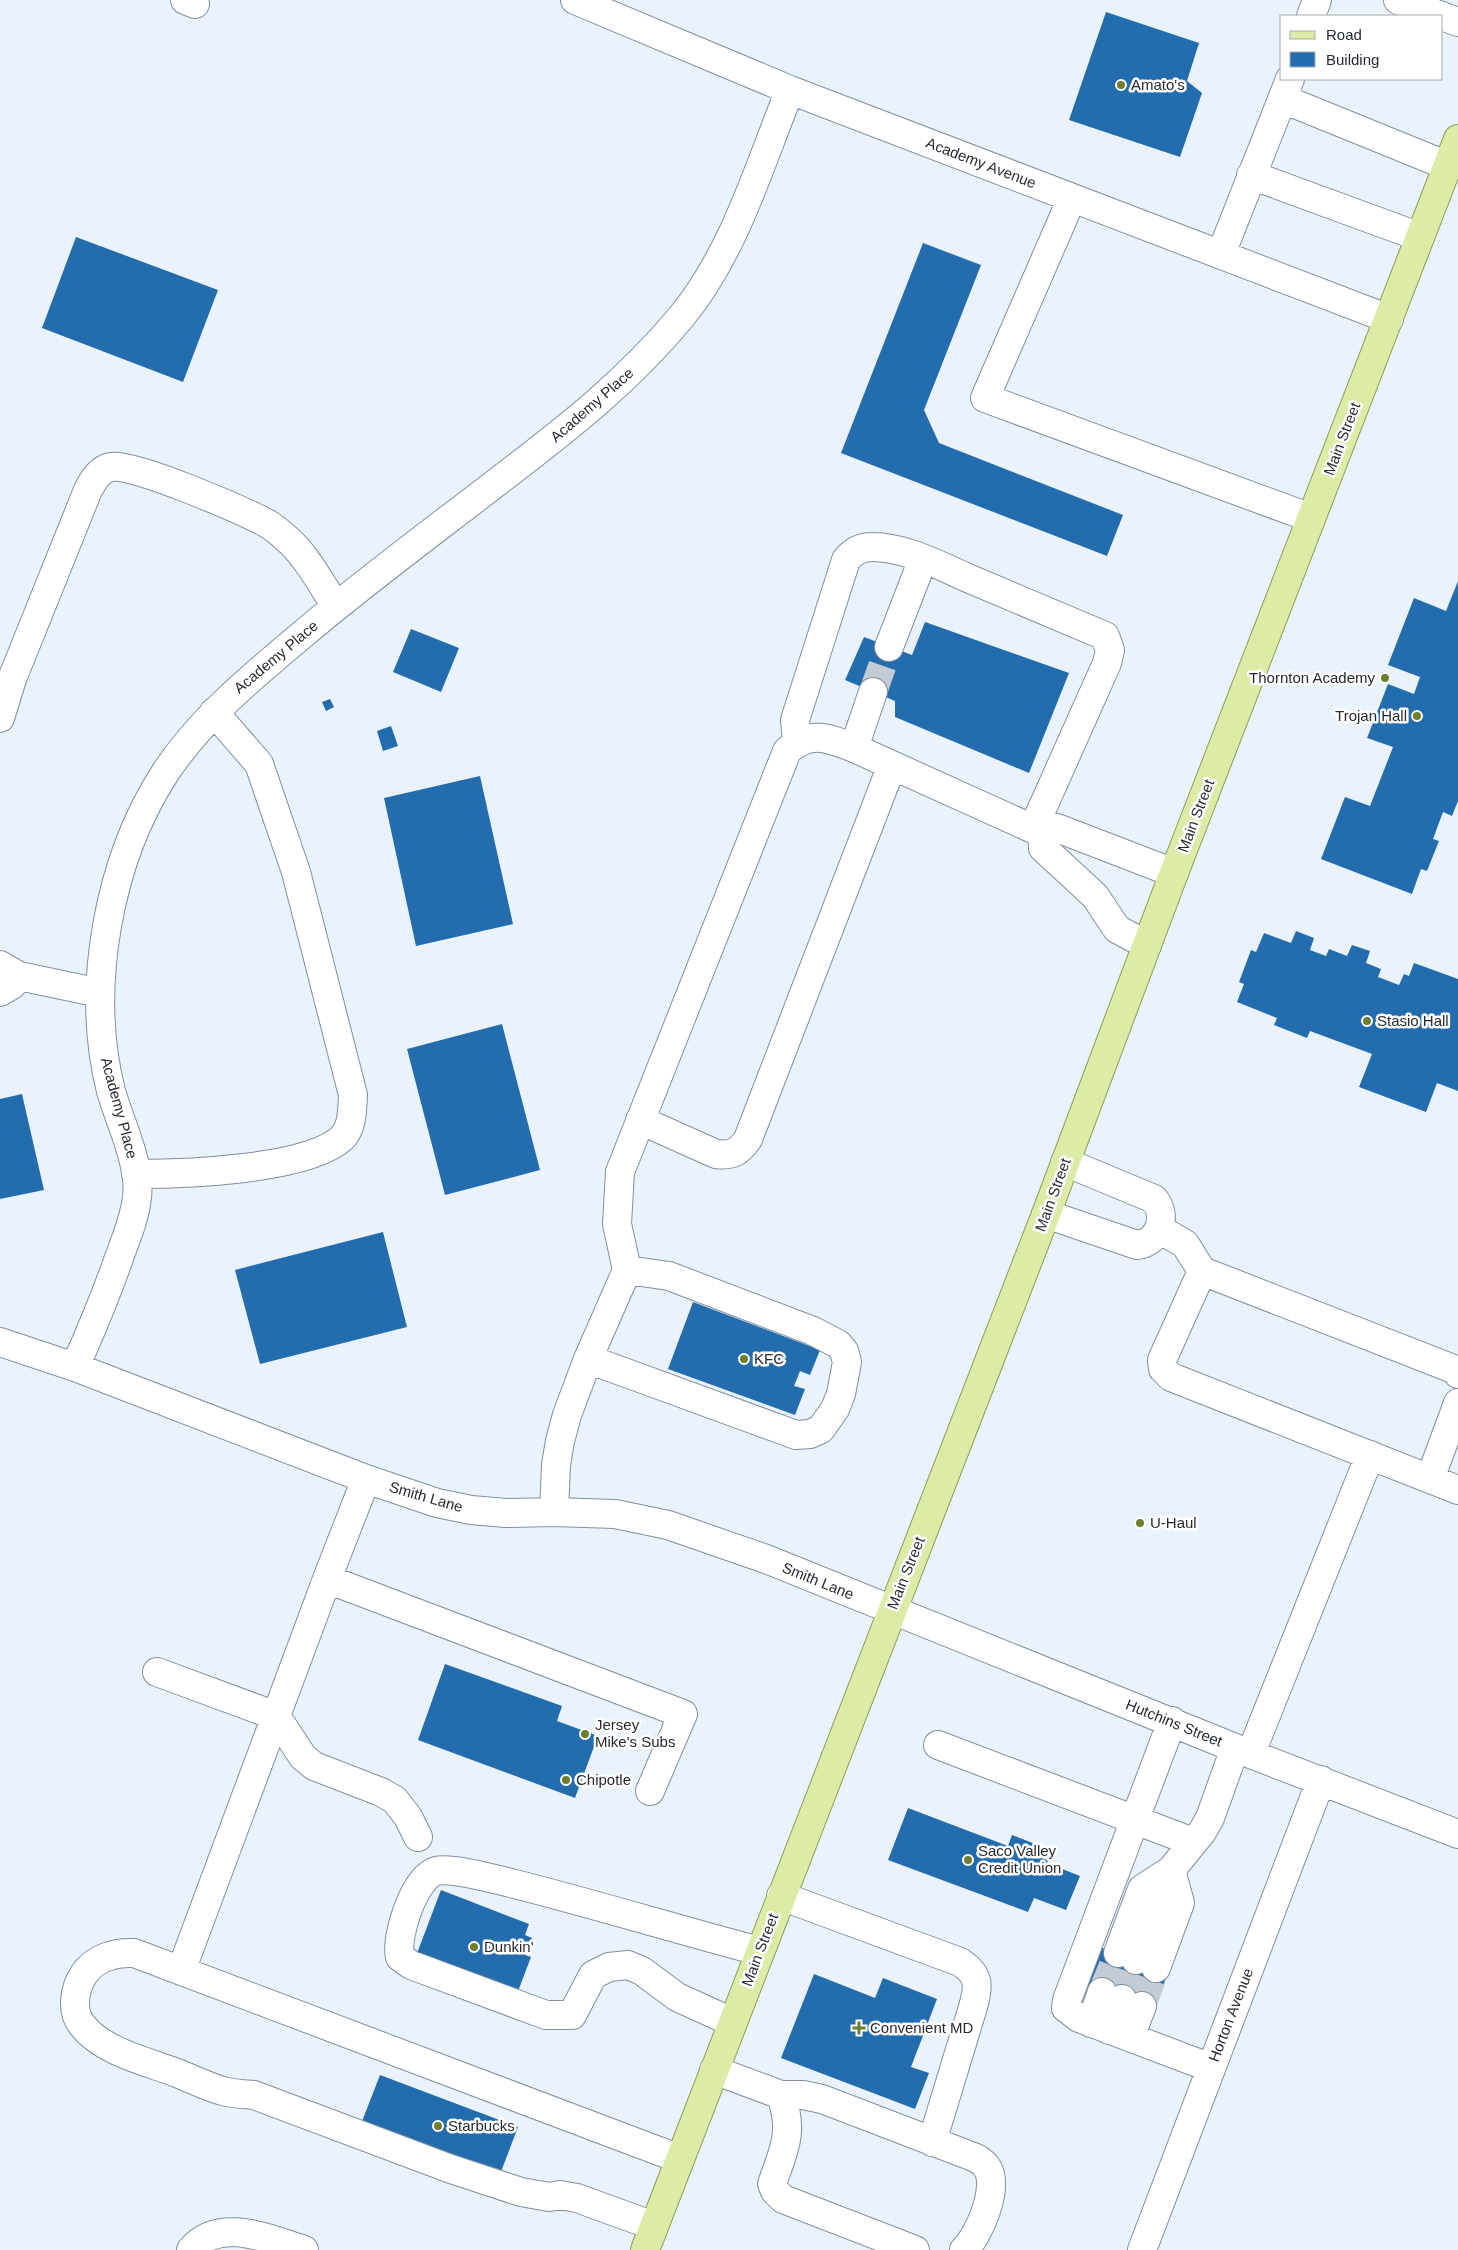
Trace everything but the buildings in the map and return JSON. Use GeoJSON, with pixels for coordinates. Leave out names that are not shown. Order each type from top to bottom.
{"type":"FeatureCollection","features":[{"type":"Feature","properties":{"kind":"main road","name":"Main Street"},"geometry":{"type":"LineString","coordinates":[[649,2238],[1046,1214],[1174,873],[1458,139]]}},
{"type":"Feature","properties":{"kind":"street","name":"Academy Avenue"},"geometry":{"type":"LineString","coordinates":[[575,0],[790,90],[1389,319]]}},
{"type":"Feature","properties":{"kind":"street"},"geometry":{"type":"LineString","coordinates":[[1312,15],[1317,0]]}},
{"type":"Feature","properties":{"kind":"street"},"geometry":{"type":"LineString","coordinates":[[1398,0],[1439,15]]}},
{"type":"Feature","properties":{"kind":"street"},"geometry":{"type":"LineString","coordinates":[[1443,16],[1458,22]]}},
{"type":"Feature","properties":{"kind":"street"},"geometry":{"type":"LineString","coordinates":[[1221,254],[1286,89],[1448,166]]}},
{"type":"Feature","properties":{"kind":"street","name":"Academy Place"},"geometry":{"type":"LineString","coordinates":[[75,1367],[101,1310],[125,1242],[138,1195],[136,1174],[111,1090],[104,1054],[100,993],[115,887],[144,812],[187,742],[214,712],[336,606],[583,416],[634,370],[662,339],[703,286],[723,252],[744,207],[790,90]]}},
{"type":"Feature","properties":{"kind":"street"},"geometry":{"type":"LineString","coordinates":[[1251,175],[1420,237]]}},
{"type":"Feature","properties":{"kind":"street"},"geometry":{"type":"LineString","coordinates":[[1072,198],[985,398],[1311,518]]}},
{"type":"Feature","properties":{"kind":"street"},"geometry":{"type":"LineString","coordinates":[[0,718],[12,679],[88,490],[94,478],[103,469],[111,467],[138,470],[243,512],[270,526],[288,540],[313,570],[336,606]]}},
{"type":"Feature","properties":{"kind":"street"},"geometry":{"type":"LineString","coordinates":[[797,742],[795,720],[846,560],[852,553],[863,548],[891,549],[923,559],[1105,636],[1110,650],[1108,663],[1037,831],[1043,848],[1095,896],[1117,929],[1147,945]]}},
{"type":"Feature","properties":{"kind":"street"},"geometry":{"type":"LineString","coordinates":[[889,647],[923,559]]}},
{"type":"Feature","properties":{"kind":"street"},"geometry":{"type":"LineString","coordinates":[[854,748],[873,692]]}},
{"type":"Feature","properties":{"kind":"street"},"geometry":{"type":"LineString","coordinates":[[136,1174],[216,1172],[312,1154],[329,1147],[343,1137],[351,1121],[353,1094],[296,872],[271,796],[259,764],[214,712]]}},
{"type":"Feature","properties":{"kind":"street"},"geometry":{"type":"LineString","coordinates":[[554,1512],[560,1441],[588,1359],[628,1270],[616,1224],[620,1172],[787,751],[797,742],[812,737],[828,738],[1037,831],[1057,828],[1174,873]]}},
{"type":"Feature","properties":{"kind":"street"},"geometry":{"type":"LineString","coordinates":[[640,1120],[716,1154],[728,1155],[738,1152],[748,1139],[892,765]]}},
{"type":"Feature","properties":{"kind":"street"},"geometry":{"type":"LineString","coordinates":[[6,978],[100,993]]}},
{"type":"Feature","properties":{"kind":"street"},"geometry":{"type":"LineString","coordinates":[[1046,1214],[1137,1245],[1147,1244],[1154,1238],[1159,1229],[1161,1219],[1160,1207],[1154,1199],[1065,1162]]}},
{"type":"Feature","properties":{"kind":"street"},"geometry":{"type":"LineString","coordinates":[[1159,1229],[1185,1244],[1202,1271],[1456,1370],[1458,1374]]}},
{"type":"Feature","properties":{"kind":"street"},"geometry":{"type":"LineString","coordinates":[[588,1359],[796,1435],[810,1434],[821,1429],[838,1402],[846,1377],[847,1362],[844,1350],[829,1338],[669,1276],[628,1270]]}},
{"type":"Feature","properties":{"kind":"street"},"geometry":{"type":"LineString","coordinates":[[1202,1271],[1162,1360],[1163,1369],[1171,1376],[1458,1490]]}},
{"type":"Feature","properties":{"kind":"street","name":"Smith Lane"},"geometry":{"type":"LineString","coordinates":[[0,1342],[75,1367],[366,1478],[437,1503],[471,1510],[615,1514],[668,1525],[766,1559],[892,1610]]}},
{"type":"Feature","properties":{"kind":"street"},"geometry":{"type":"LineString","coordinates":[[1430,1478],[1458,1402]]}},
{"type":"Feature","properties":{"kind":"street"},"geometry":{"type":"LineString","coordinates":[[1172,1870],[1180,1903],[1137,1960],[1142,1889],[1172,1870],[1202,1832],[1210,1818],[1243,1750],[1370,1454]]}},
{"type":"Feature","properties":{"kind":"street"},"geometry":{"type":"LineString","coordinates":[[182,1971],[366,1478]]}},
{"type":"Feature","properties":{"kind":"street"},"geometry":{"type":"LineString","coordinates":[[327,1579],[683,1714],[650,1792]]}},
{"type":"Feature","properties":{"kind":"street","name":"Hutchins Street"},"geometry":{"type":"LineString","coordinates":[[892,1610],[1458,1834]]}},
{"type":"Feature","properties":{"kind":"street"},"geometry":{"type":"LineString","coordinates":[[157,1672],[276,1716],[302,1757],[314,1766],[381,1792],[395,1800],[408,1817],[418,1837]]}},
{"type":"Feature","properties":{"kind":"street"},"geometry":{"type":"LineString","coordinates":[[1172,1721],[1067,2000],[1066,2008],[1070,2012],[1110,2030],[1211,2068]]}},
{"type":"Feature","properties":{"kind":"street"},"geometry":{"type":"LineString","coordinates":[[938,1745],[1193,1842]]}},
{"type":"Feature","properties":{"kind":"street","name":"Horton Avenue"},"geometry":{"type":"LineString","coordinates":[[1144,2249],[1321,1780]]}},
{"type":"Feature","properties":{"kind":"street"},"geometry":{"type":"LineString","coordinates":[[732,2022],[678,1997],[642,1971],[628,1965],[609,1967],[593,1975],[572,2015],[546,2015],[411,1965],[400,1957],[398,1940],[418,1889],[426,1877],[435,1872],[446,1870],[547,1892],[759,1951]]}},
{"type":"Feature","properties":{"kind":"street"},"geometry":{"type":"LineString","coordinates":[[781,1896],[960,1962],[970,1968],[976,1978],[976,1995],[932,2142]]}},
{"type":"Feature","properties":{"kind":"street"},"geometry":{"type":"LineString","coordinates":[[649,2238],[577,2198],[560,2195],[550,2197],[521,2192],[451,2169],[254,2095],[224,2091],[104,2044],[81,2024],[74,2000],[78,1987],[84,1974],[109,1955],[120,1952],[134,1953],[680,2159]]}},
{"type":"Feature","properties":{"kind":"street"},"geometry":{"type":"LineString","coordinates":[[1110,2030],[1122,1999],[1110,2030]]}},
{"type":"Feature","properties":{"kind":"street"},"geometry":{"type":"LineString","coordinates":[[714,2070],[781,2095],[804,2095],[822,2099],[976,2158],[986,2166],[991,2178],[987,2205],[975,2236],[964,2250]]}},
{"type":"Feature","properties":{"kind":"street"},"geometry":{"type":"LineString","coordinates":[[781,2095],[789,2128],[782,2157],[772,2184],[775,2191],[783,2199],[796,2205],[915,2250]]}},
{"type":"Feature","properties":{"kind":"street"},"geometry":{"type":"LineString","coordinates":[[191,2250],[201,2240],[220,2232],[232,2232],[248,2233],[304,2250]]}},
{"type":"Feature","properties":{"kind":"tunnel"},"geometry":{"type":"LineString","coordinates":[[873,692],[889,647]]}},
{"type":"Feature","properties":{"kind":"tunnel"},"geometry":{"type":"LineString","coordinates":[[1102,1992],[1118,1953]]}},
{"type":"Feature","properties":{"kind":"tunnel"},"geometry":{"type":"LineString","coordinates":[[1122,1999],[1136,1960]]}},
{"type":"Feature","properties":{"kind":"tunnel"},"geometry":{"type":"LineString","coordinates":[[1142,2006],[1156,1968]]}},
{"type":"Feature","properties":{"kind":"place","name":"Amato's"},"geometry":{"type":"Point","coordinates":[1121,85]}},
{"type":"Feature","properties":{"kind":"place","name":"Thornton Academy"},"geometry":{"type":"Point","coordinates":[1385,678]}},
{"type":"Feature","properties":{"kind":"place","name":"Trojan Hall"},"geometry":{"type":"Point","coordinates":[1417,716]}},
{"type":"Feature","properties":{"kind":"place","name":"Stasio Hall"},"geometry":{"type":"Point","coordinates":[1367,1021]}},
{"type":"Feature","properties":{"kind":"place","name":"KFC"},"geometry":{"type":"Point","coordinates":[744,1359]}},
{"type":"Feature","properties":{"kind":"place","name":"U-Haul"},"geometry":{"type":"Point","coordinates":[1140,1523]}},
{"type":"Feature","properties":{"kind":"place","name":"Jersey Mike's Subs"},"geometry":{"type":"Point","coordinates":[585,1734]}},
{"type":"Feature","properties":{"kind":"place","name":"Chipotle"},"geometry":{"type":"Point","coordinates":[566,1780]}},
{"type":"Feature","properties":{"kind":"place","name":"Saco Valley Credit Union"},"geometry":{"type":"Point","coordinates":[968,1860]}},
{"type":"Feature","properties":{"kind":"place","name":"Dunkin'"},"geometry":{"type":"Point","coordinates":[474,1947]}},
{"type":"Feature","properties":{"kind":"place","name":"Convenient MD"},"geometry":{"type":"Point","coordinates":[859,2028]}},
{"type":"Feature","properties":{"kind":"place","name":"Starbucks"},"geometry":{"type":"Point","coordinates":[438,2126]}}]}
